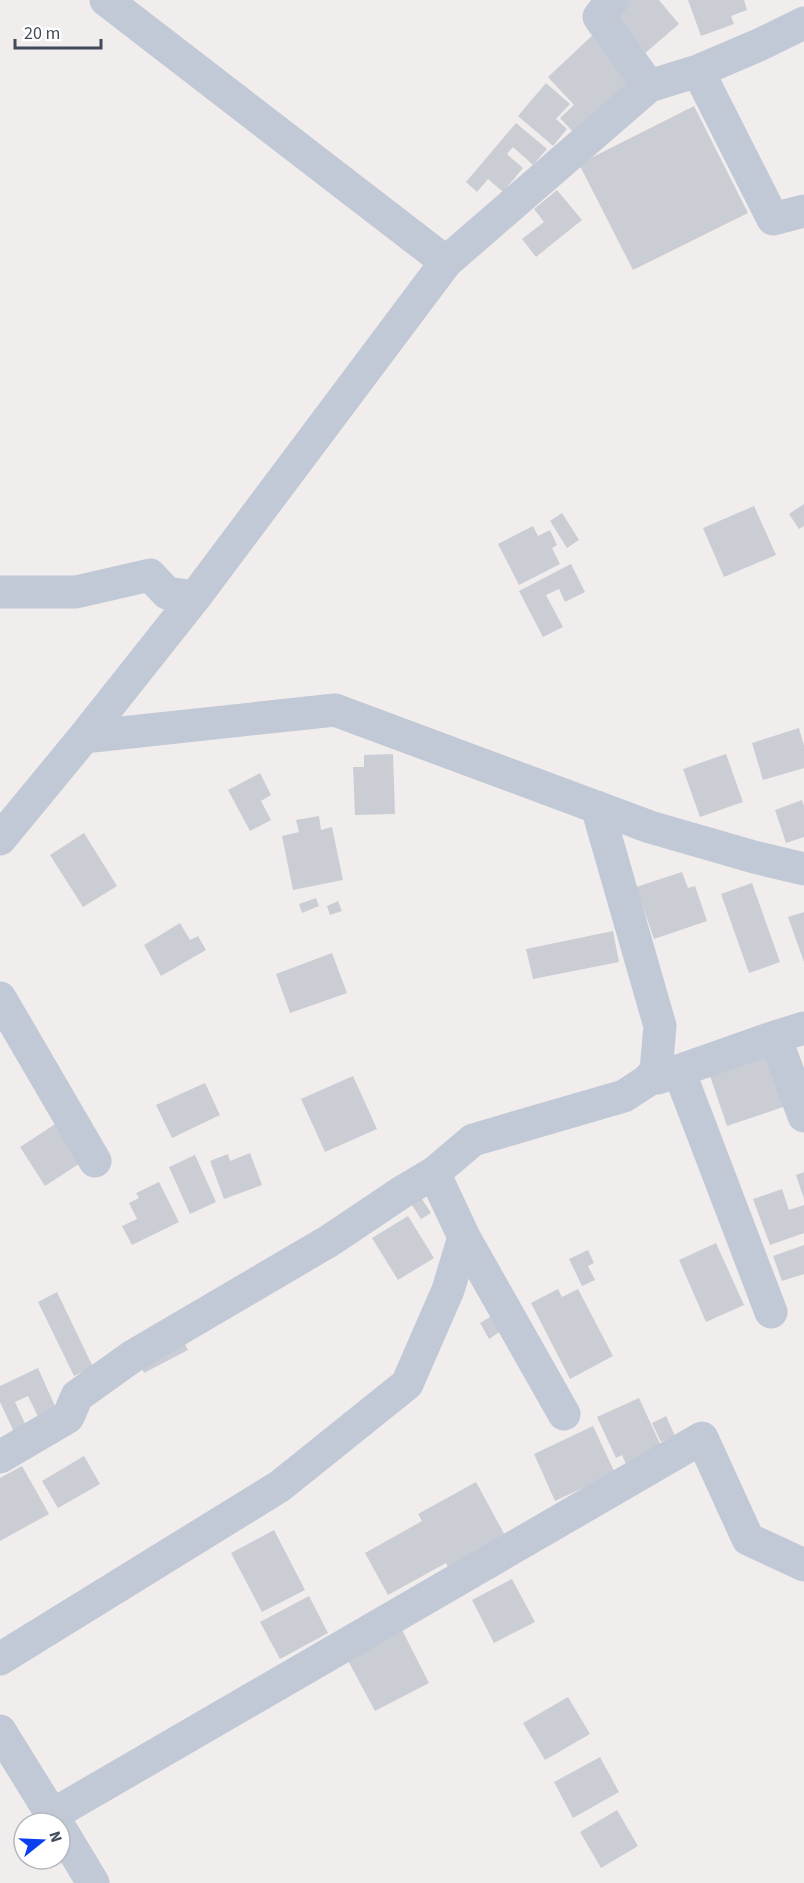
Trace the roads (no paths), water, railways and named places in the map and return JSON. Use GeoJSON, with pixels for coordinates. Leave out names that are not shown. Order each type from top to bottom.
{"type":"FeatureCollection","features":[{"type":"Feature","properties":{"kind":"street"},"geometry":{"type":"LineString","coordinates":[[106,0],[446,262]]}},
{"type":"Feature","properties":{"kind":"street"},"geometry":{"type":"LineString","coordinates":[[612,0],[599,17],[649,86]]}},
{"type":"Feature","properties":{"kind":"street"},"geometry":{"type":"LineString","coordinates":[[0,839],[195,597],[446,262],[649,86],[698,72],[804,23]]}},
{"type":"Feature","properties":{"kind":"street"},"geometry":{"type":"LineString","coordinates":[[698,72],[773,219],[804,211]]}},
{"type":"Feature","properties":{"kind":"street"},"geometry":{"type":"LineString","coordinates":[[0,592],[76,592],[150,575],[168,593],[195,597]]}},
{"type":"Feature","properties":{"kind":"street"},"geometry":{"type":"LineString","coordinates":[[84,737],[335,710],[650,827],[804,869]]}},
{"type":"Feature","properties":{"kind":"street"},"geometry":{"type":"LineString","coordinates":[[0,1457],[68,1418],[77,1396],[133,1356],[329,1241],[434,1173],[473,1140],[624,1096],[647,1081],[656,1071],[660,1026],[597,807]]}},
{"type":"Feature","properties":{"kind":"street"},"geometry":{"type":"LineString","coordinates":[[0,998],[95,1161]]}},
{"type":"Feature","properties":{"kind":"street"},"geometry":{"type":"LineString","coordinates":[[647,1081],[789,1033],[804,1116]]}},
{"type":"Feature","properties":{"kind":"street"},"geometry":{"type":"LineString","coordinates":[[679,1071],[771,1312]]}},
{"type":"Feature","properties":{"kind":"street"},"geometry":{"type":"LineString","coordinates":[[434,1173],[464,1237],[564,1414]]}},
{"type":"Feature","properties":{"kind":"street"},"geometry":{"type":"LineString","coordinates":[[0,1659],[280,1486],[408,1384],[448,1290],[464,1237]]}},
{"type":"Feature","properties":{"kind":"street"},"geometry":{"type":"LineString","coordinates":[[72,1812],[702,1438],[748,1539],[804,1565]]}},
{"type":"Feature","properties":{"kind":"street"},"geometry":{"type":"LineString","coordinates":[[0,1731],[11,1774],[46,1811]]}},
{"type":"Feature","properties":{"kind":"street"},"geometry":{"type":"LineString","coordinates":[[72,1848],[93,1883]]}}]}
